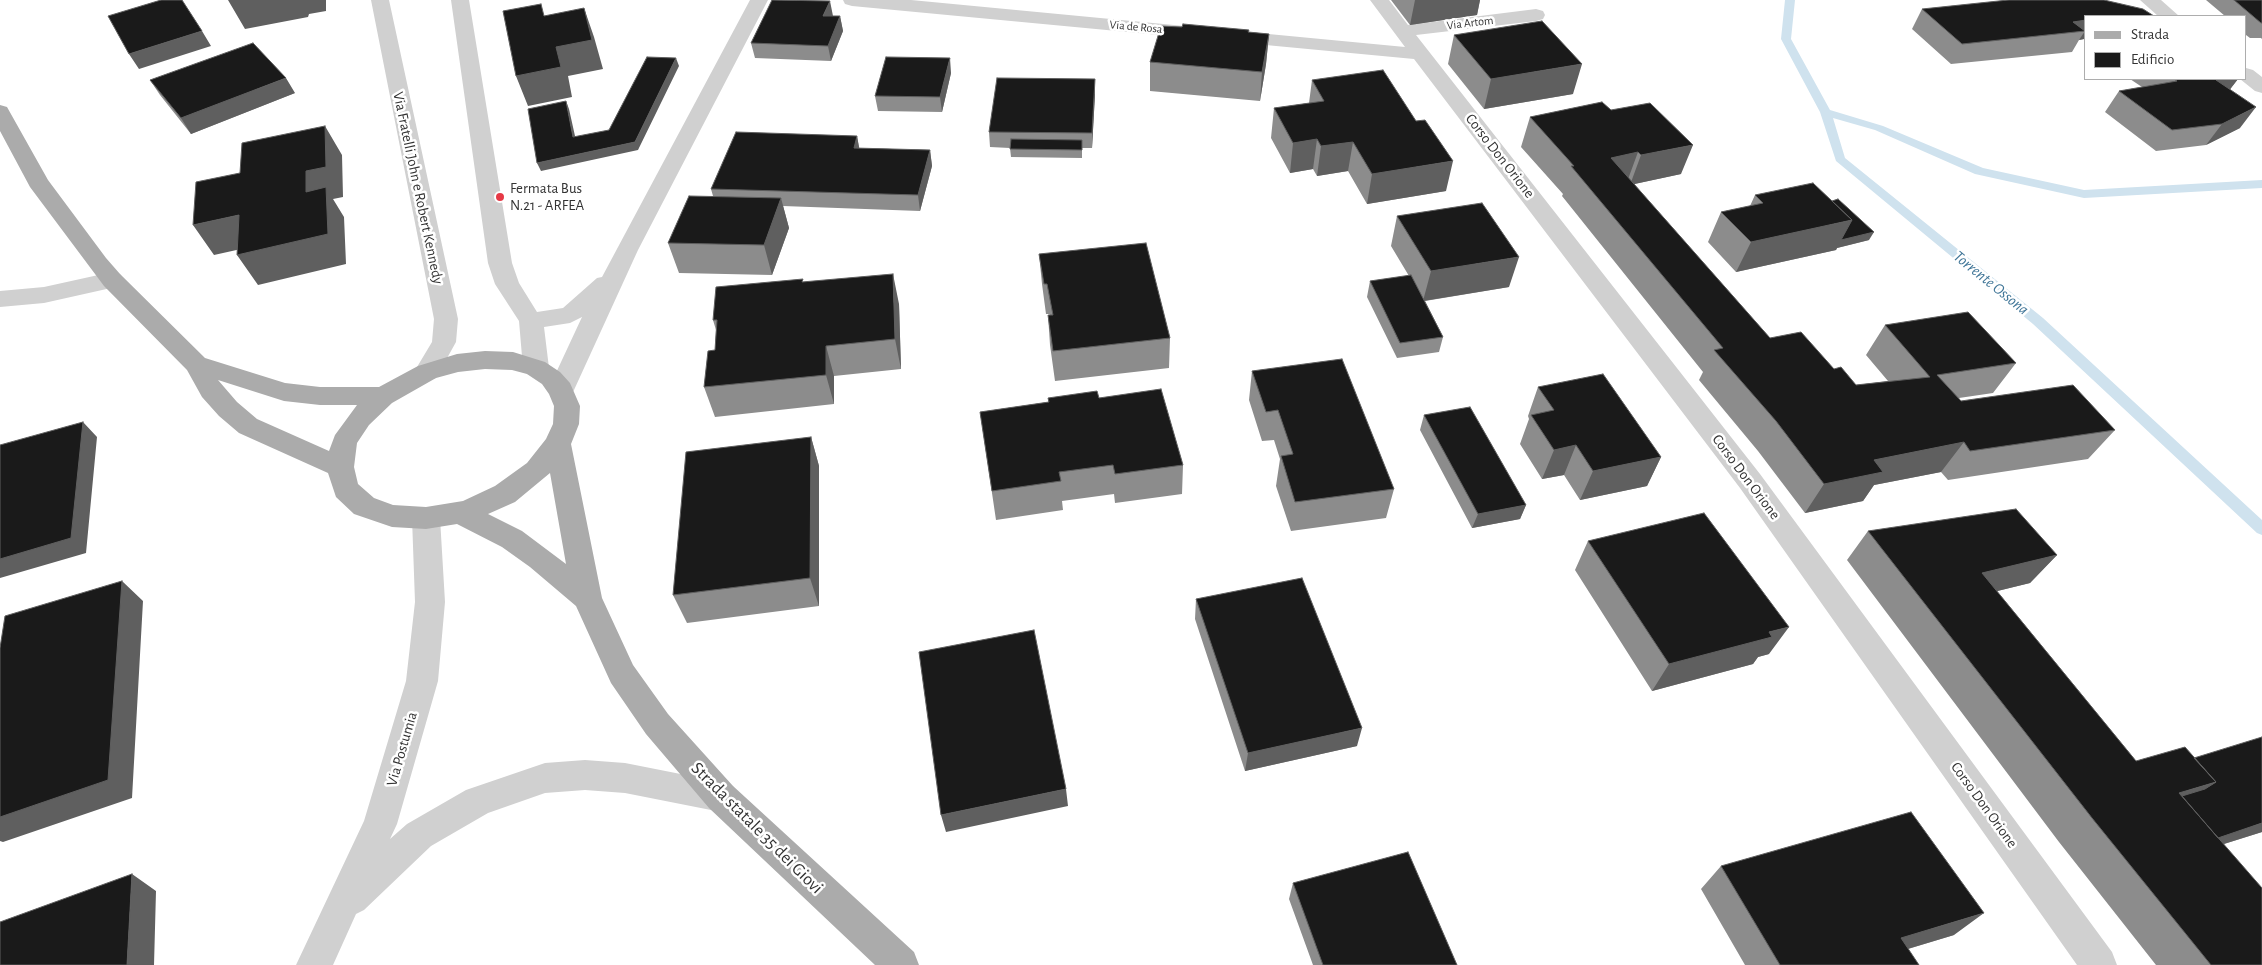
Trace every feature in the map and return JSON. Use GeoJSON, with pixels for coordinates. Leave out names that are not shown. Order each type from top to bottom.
{"type":"FeatureCollection","features":[{"type":"Feature","properties":{"kind":"main road"},"geometry":{"type":"LineString","coordinates":[[0,111],[38,182],[112,280],[196,364],[211,390],[228,409],[248,426],[340,467]]}},
{"type":"Feature","properties":{"kind":"main road"},"geometry":{"type":"LineString","coordinates":[[486,360],[513,361],[536,368],[551,378],[561,390],[567,406],[566,424],[558,444],[537,470],[505,494],[460,512],[426,518],[392,516],[364,506],[346,489],[340,467],[344,442],[360,418],[383,396],[427,372],[457,363],[486,360]]}},
{"type":"Feature","properties":{"kind":"main road"},"geometry":{"type":"LineString","coordinates":[[196,364],[284,392],[320,396],[383,396]]}},
{"type":"Feature","properties":{"kind":"main road","name":"Strada statale 35 dei Giovi"},"geometry":{"type":"LineString","coordinates":[[558,444],[587,598],[622,674],[657,724],[721,798],[901,965]]}},
{"type":"Feature","properties":{"kind":"main road","name":"Strada statale 35 dei Giovi"},"geometry":{"type":"LineString","coordinates":[[460,512],[512,539],[540,559],[587,598]]}},
{"type":"Feature","properties":{"kind":"street","name":"Via Fratelli John e Robert Kennedy"},"geometry":{"type":"LineString","coordinates":[[380,0],[446,319],[444,342],[427,372]]}},
{"type":"Feature","properties":{"kind":"street"},"geometry":{"type":"LineString","coordinates":[[460,0],[500,264],[507,284],[530,321],[536,368]]}},
{"type":"Feature","properties":{"kind":"street"},"geometry":{"type":"LineString","coordinates":[[561,390],[614,276],[759,0]]}},
{"type":"Feature","properties":{"kind":"street","name":"Via de Rosa"},"geometry":{"type":"LineString","coordinates":[[852,0],[1420,54]]}},
{"type":"Feature","properties":{"kind":"street","name":"Corso Don Orione"},"geometry":{"type":"LineString","coordinates":[[1379,0],[1750,480],[2099,965]]}},
{"type":"Feature","properties":{"kind":"street"},"geometry":{"type":"LineString","coordinates":[[2149,0],[2169,15]]}},
{"type":"Feature","properties":{"kind":"street","name":"Via Artom"},"geometry":{"type":"LineString","coordinates":[[1403,31],[1536,15]]}},
{"type":"Feature","properties":{"kind":"street"},"geometry":{"type":"LineString","coordinates":[[2247,75],[2262,87]]}},
{"type":"Feature","properties":{"kind":"street"},"geometry":{"type":"LineString","coordinates":[[530,321],[570,315],[614,276]]}},
{"type":"Feature","properties":{"kind":"street"},"geometry":{"type":"LineString","coordinates":[[0,299],[44,295],[112,280]]}},
{"type":"Feature","properties":{"kind":"street","name":"Via Postumia"},"geometry":{"type":"LineString","coordinates":[[314,965],[380,824],[422,681],[430,602],[426,518]]}},
{"type":"Feature","properties":{"kind":"street"},"geometry":{"type":"LineString","coordinates":[[342,907],[419,835],[478,801],[545,778],[584,775],[625,778],[721,798]]}},
{"type":"Feature","properties":{"kind":"building"},"geometry":{"type":"Polygon","coordinates":[[[161,0],[182,0],[202,31],[129,54],[108,16],[161,0]]]}},
{"type":"Feature","properties":{"kind":"building"},"geometry":{"type":"Polygon","coordinates":[[[772,0],[830,1],[823,16],[840,16],[828,46],[751,43],[772,0]]]}},
{"type":"Feature","properties":{"kind":"building"},"geometry":{"type":"Polygon","coordinates":[[[2008,0],[2104,0],[2143,9],[2152,15],[2084,15],[2084,20],[2073,22],[2084,31],[1962,44],[1922,9],[2008,0]]]}},
{"type":"Feature","properties":{"kind":"building"},"geometry":{"type":"Polygon","coordinates":[[[2234,0],[2262,0],[2262,23],[2261,23],[2234,0]]]}},
{"type":"Feature","properties":{"kind":"building"},"geometry":{"type":"Polygon","coordinates":[[[541,4],[544,16],[584,8],[592,40],[556,47],[561,67],[516,76],[503,11],[541,4]]]}},
{"type":"Feature","properties":{"kind":"building"},"geometry":{"type":"Polygon","coordinates":[[[1542,21],[1582,64],[1491,79],[1454,35],[1542,21]]]}},
{"type":"Feature","properties":{"kind":"building"},"geometry":{"type":"Polygon","coordinates":[[[1183,24],[1249,30],[1248,32],[1269,34],[1262,72],[1150,62],[1161,26],[1182,27],[1183,24]]]}},
{"type":"Feature","properties":{"kind":"building"},"geometry":{"type":"Polygon","coordinates":[[[253,43],[286,78],[181,118],[150,80],[253,43]]]}},
{"type":"Feature","properties":{"kind":"building"},"geometry":{"type":"Polygon","coordinates":[[[647,57],[676,58],[635,142],[537,163],[528,109],[566,101],[573,137],[609,130],[647,57]]]}},
{"type":"Feature","properties":{"kind":"building"},"geometry":{"type":"Polygon","coordinates":[[[886,57],[950,58],[940,97],[875,96],[886,57]]]}},
{"type":"Feature","properties":{"kind":"building"},"geometry":{"type":"Polygon","coordinates":[[[1383,70],[1416,121],[1425,120],[1453,161],[1372,174],[1353,142],[1321,146],[1317,139],[1293,143],[1274,108],[1324,101],[1312,80],[1383,70]]]}},
{"type":"Feature","properties":{"kind":"building"},"geometry":{"type":"Polygon","coordinates":[[[997,78],[1095,79],[1092,133],[989,132],[997,78]]]}},
{"type":"Feature","properties":{"kind":"building"},"geometry":{"type":"Polygon","coordinates":[[[2176,80],[2216,80],[2256,107],[2222,124],[2172,130],[2119,91],[2177,81],[2176,80]]]}},
{"type":"Feature","properties":{"kind":"building"},"geometry":{"type":"Polygon","coordinates":[[[1602,102],[1611,110],[1650,103],[1693,145],[1641,155],[1638,152],[1611,158],[1770,338],[1801,332],[1834,369],[1841,367],[1856,385],[1930,377],[1885,325],[1968,312],[2016,363],[1937,375],[1961,401],[2073,385],[2115,430],[1970,451],[1964,442],[1874,460],[1883,472],[1824,484],[1776,421],[1714,350],[1723,348],[1571,166],[1574,166],[1530,117],[1602,102]]]}},
{"type":"Feature","properties":{"kind":"building"},"geometry":{"type":"Polygon","coordinates":[[[325,126],[326,167],[306,171],[306,192],[326,187],[328,234],[237,255],[239,215],[193,225],[196,182],[240,173],[242,143],[325,126]]]}},
{"type":"Feature","properties":{"kind":"building"},"geometry":{"type":"Polygon","coordinates":[[[736,132],[857,136],[854,148],[930,150],[918,195],[711,189],[736,132]]]}},
{"type":"Feature","properties":{"kind":"building"},"geometry":{"type":"Polygon","coordinates":[[[1011,139],[1082,140],[1082,150],[1010,149],[1011,139]]]}},
{"type":"Feature","properties":{"kind":"building"},"geometry":{"type":"Polygon","coordinates":[[[1813,183],[1852,220],[1751,242],[1721,212],[1763,203],[1755,195],[1813,183]]]}},
{"type":"Feature","properties":{"kind":"building"},"geometry":{"type":"Polygon","coordinates":[[[689,196],[781,198],[764,245],[668,243],[689,196]]]}},
{"type":"Feature","properties":{"kind":"building"},"geometry":{"type":"Polygon","coordinates":[[[1838,199],[1874,232],[1841,240],[1852,220],[1832,201],[1838,199]]]}},
{"type":"Feature","properties":{"kind":"building"},"geometry":{"type":"Polygon","coordinates":[[[1482,203],[1519,257],[1431,271],[1397,216],[1482,203]]]}},
{"type":"Feature","properties":{"kind":"building"},"geometry":{"type":"Polygon","coordinates":[[[1146,243],[1170,338],[1053,351],[1048,315],[1053,315],[1047,284],[1044,284],[1039,254],[1146,243]]]}},
{"type":"Feature","properties":{"kind":"building"},"geometry":{"type":"Polygon","coordinates":[[[893,274],[895,339],[826,346],[826,375],[704,387],[708,351],[715,350],[717,320],[713,320],[716,287],[803,279],[802,282],[893,274]]]}},
{"type":"Feature","properties":{"kind":"building"},"geometry":{"type":"Polygon","coordinates":[[[1411,275],[1443,337],[1400,343],[1370,281],[1411,275]]]}},
{"type":"Feature","properties":{"kind":"building"},"geometry":{"type":"Polygon","coordinates":[[[1342,359],[1394,489],[1295,502],[1281,456],[1293,454],[1278,410],[1266,412],[1252,371],[1342,359]]]}},
{"type":"Feature","properties":{"kind":"building"},"geometry":{"type":"Polygon","coordinates":[[[1603,374],[1661,457],[1593,471],[1576,445],[1554,450],[1531,415],[1554,410],[1538,387],[1603,374]]]}},
{"type":"Feature","properties":{"kind":"building"},"geometry":{"type":"Polygon","coordinates":[[[1161,389],[1183,465],[1115,474],[1113,465],[1059,472],[1061,481],[992,491],[980,412],[1049,402],[1048,398],[1097,391],[1099,398],[1161,389]]]}},
{"type":"Feature","properties":{"kind":"building"},"geometry":{"type":"Polygon","coordinates":[[[1470,407],[1526,505],[1478,514],[1424,415],[1470,407]]]}},
{"type":"Feature","properties":{"kind":"building"},"geometry":{"type":"Polygon","coordinates":[[[83,422],[71,538],[0,559],[0,445],[83,422]]]}},
{"type":"Feature","properties":{"kind":"building"},"geometry":{"type":"Polygon","coordinates":[[[811,437],[810,578],[673,595],[686,452],[811,437]]]}},
{"type":"Feature","properties":{"kind":"building"},"geometry":{"type":"Polygon","coordinates":[[[2016,509],[2057,555],[1982,573],[2136,761],[2185,747],[2216,782],[2179,793],[2262,888],[2262,965],[2211,965],[2092,818],[1868,531],[2016,509]]]}},
{"type":"Feature","properties":{"kind":"building"},"geometry":{"type":"Polygon","coordinates":[[[1704,513],[1789,627],[1769,632],[1772,637],[1669,664],[1588,541],[1704,513]]]}},
{"type":"Feature","properties":{"kind":"building"},"geometry":{"type":"Polygon","coordinates":[[[1302,578],[1362,728],[1248,753],[1196,599],[1302,578]]]}},
{"type":"Feature","properties":{"kind":"building"},"geometry":{"type":"Polygon","coordinates":[[[122,581],[108,780],[0,817],[0,648],[5,616],[122,581]]]}},
{"type":"Feature","properties":{"kind":"building"},"geometry":{"type":"Polygon","coordinates":[[[1034,630],[1066,789],[941,815],[919,652],[1034,630]]]}},
{"type":"Feature","properties":{"kind":"building"},"geometry":{"type":"Polygon","coordinates":[[[2262,737],[2262,823],[2218,838],[2182,796],[2205,789],[2216,782],[2194,758],[2262,737]]]}},
{"type":"Feature","properties":{"kind":"building"},"geometry":{"type":"Polygon","coordinates":[[[1911,812],[1984,913],[1901,938],[1919,965],[1780,965],[1721,866],[1911,812]]]}},
{"type":"Feature","properties":{"kind":"building"},"geometry":{"type":"Polygon","coordinates":[[[1408,852],[1457,965],[1323,965],[1293,883],[1408,852]]]}},
{"type":"Feature","properties":{"kind":"building"},"geometry":{"type":"Polygon","coordinates":[[[132,874],[127,965],[0,965],[0,922],[132,874]]]}},
{"type":"Feature","properties":{"kind":"waterway","name":"Torrente Ossona"},"geometry":{"type":"LineString","coordinates":[[1790,0],[1786,39],[1826,112]]}},
{"type":"Feature","properties":{"kind":"waterway"},"geometry":{"type":"LineString","coordinates":[[1826,112],[1879,128],[1979,171],[2084,194],[2262,184]]}},
{"type":"Feature","properties":{"kind":"waterway","name":"Torrente Ossona"},"geometry":{"type":"LineString","coordinates":[[1826,112],[1840,159],[2038,321],[2262,529]]}},
{"type":"Feature","properties":{"kind":"place","name":"Fermata Bus N.21 - ARFEA"},"geometry":{"type":"Point","coordinates":[500,197]}}]}
